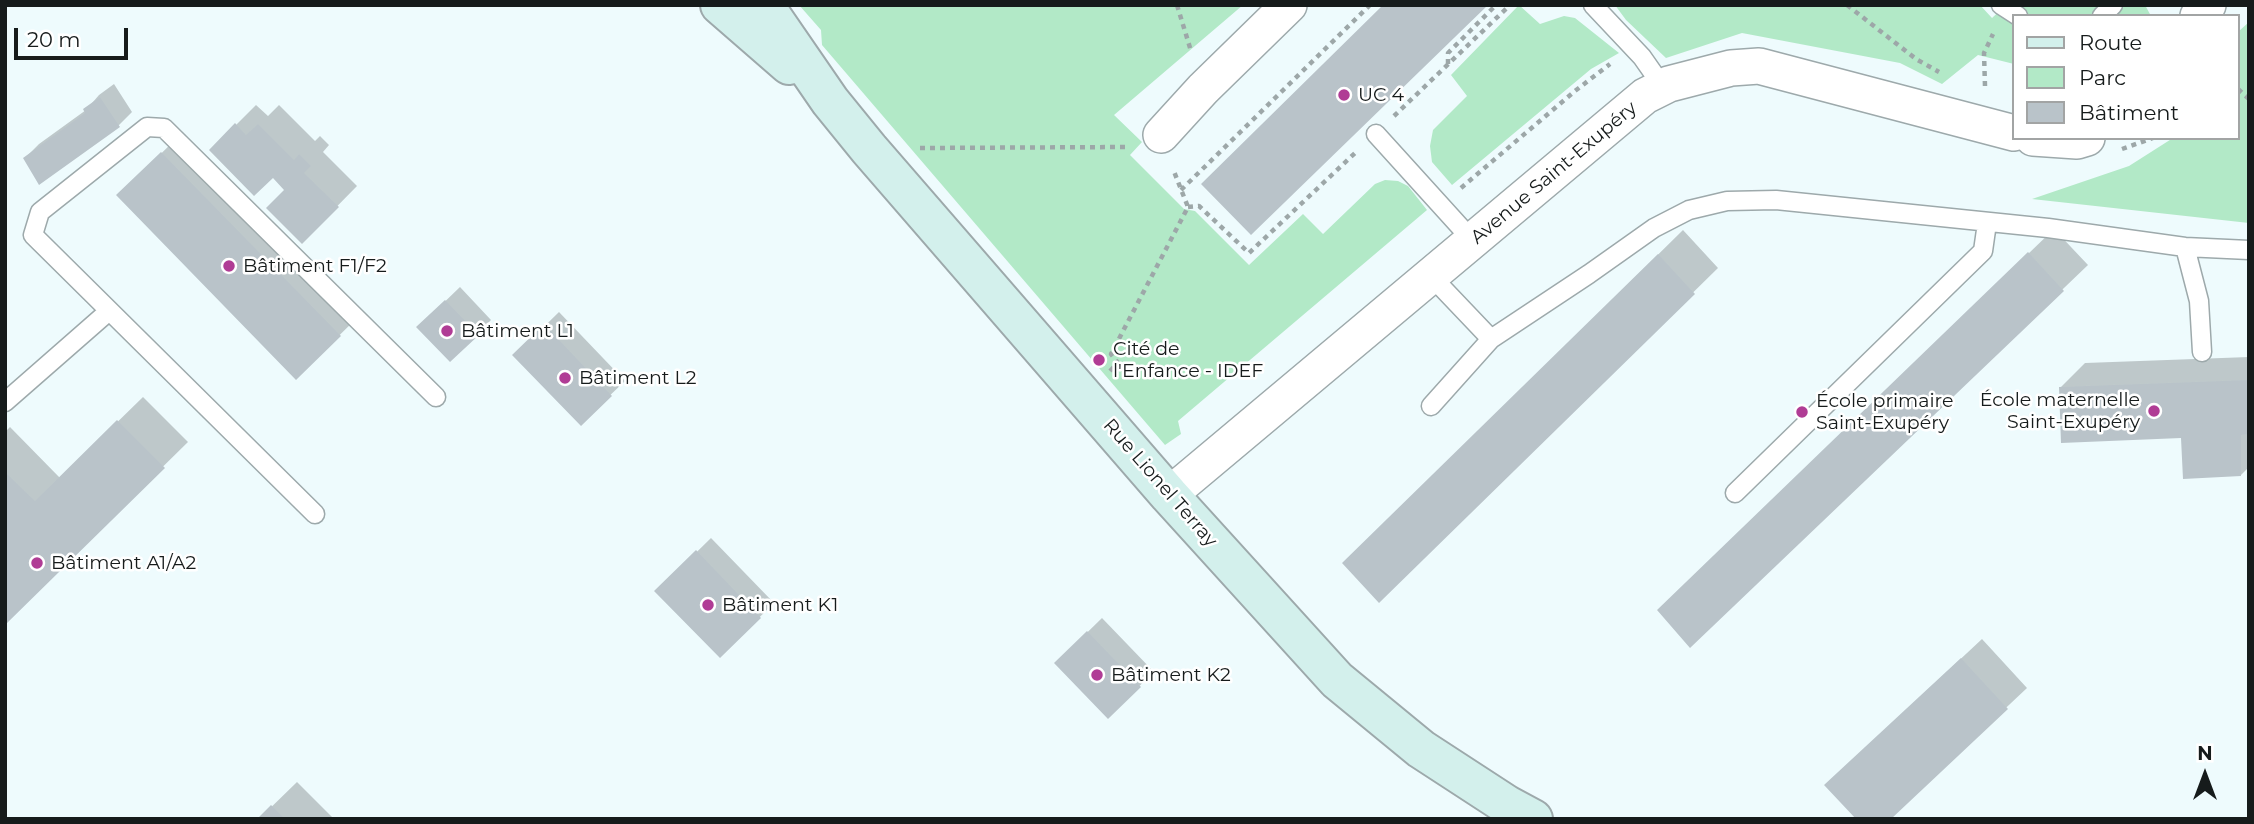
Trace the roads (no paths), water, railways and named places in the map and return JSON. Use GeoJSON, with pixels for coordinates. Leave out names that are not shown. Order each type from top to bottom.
{"type":"FeatureCollection","features":[{"type":"Feature","properties":{"kind":"main road","name":"Rue Lionel Terray"},"geometry":{"type":"LineString","coordinates":[[720,5],[830,101]]}},
{"type":"Feature","properties":{"kind":"main road","name":"Rue Lionel Terray"},"geometry":{"type":"LineString","coordinates":[[764,5],[830,101],[869,149],[1169,495],[1338,680],[1421,748],[1533,819]]}},
{"type":"Feature","properties":{"kind":"street"},"geometry":{"type":"LineString","coordinates":[[1161,135],[1203,89],[1289,5]]}},
{"type":"Feature","properties":{"kind":"street","name":"Avenue Saint-Exupéry"},"geometry":{"type":"LineString","coordinates":[[1169,495],[1645,96],[1663,88],[1704,74],[1759,66],[2000,130]]}},
{"type":"Feature","properties":{"kind":"street"},"geometry":{"type":"LineString","coordinates":[[2062,140],[2100,145]]}},
{"type":"Feature","properties":{"kind":"lane"},"geometry":{"type":"LineString","coordinates":[[1593,5],[1642,57],[1663,88]]}},
{"type":"Feature","properties":{"kind":"lane"},"geometry":{"type":"LineString","coordinates":[[315,514],[33,235],[40,212],[146,127],[164,128],[436,397]]}},
{"type":"Feature","properties":{"kind":"lane"},"geometry":{"type":"LineString","coordinates":[[1376,134],[1473,241]]}},
{"type":"Feature","properties":{"kind":"lane"},"geometry":{"type":"LineString","coordinates":[[1431,406],[1491,339],[1654,228],[1689,210],[1727,201],[1776,200],[2048,228],[2185,247],[2249,250]]}},
{"type":"Feature","properties":{"kind":"lane"},"geometry":{"type":"LineString","coordinates":[[1735,494],[1983,251],[1987,223]]}},
{"type":"Feature","properties":{"kind":"lane"},"geometry":{"type":"LineString","coordinates":[[2185,247],[2199,302],[2203,352]]}},
{"type":"Feature","properties":{"kind":"lane"},"geometry":{"type":"LineString","coordinates":[[1431,276],[1491,339]]}},
{"type":"Feature","properties":{"kind":"lane"},"geometry":{"type":"LineString","coordinates":[[5,402],[109,311]]}},
{"type":"Feature","properties":{"kind":"place","name":"UC 4"},"geometry":{"type":"Point","coordinates":[1344,95]}},
{"type":"Feature","properties":{"kind":"place","name":"Bâtiment F1/F2"},"geometry":{"type":"Point","coordinates":[229,266]}},
{"type":"Feature","properties":{"kind":"place","name":"Bâtiment L1"},"geometry":{"type":"Point","coordinates":[447,331]}},
{"type":"Feature","properties":{"kind":"place","name":"Cité de l'Enfance - IDEF"},"geometry":{"type":"Point","coordinates":[1099,360]}},
{"type":"Feature","properties":{"kind":"place","name":"Bâtiment L2"},"geometry":{"type":"Point","coordinates":[565,378]}},
{"type":"Feature","properties":{"kind":"place","name":"École maternelle Saint-Exupéry"},"geometry":{"type":"Point","coordinates":[2154,411]}},
{"type":"Feature","properties":{"kind":"place","name":"École primaire Saint-Exupéry"},"geometry":{"type":"Point","coordinates":[1802,412]}},
{"type":"Feature","properties":{"kind":"place","name":"Bâtiment A1/A2"},"geometry":{"type":"Point","coordinates":[37,563]}},
{"type":"Feature","properties":{"kind":"place","name":"Bâtiment K1"},"geometry":{"type":"Point","coordinates":[708,605]}},
{"type":"Feature","properties":{"kind":"place","name":"Bâtiment K2"},"geometry":{"type":"Point","coordinates":[1097,675]}}]}
